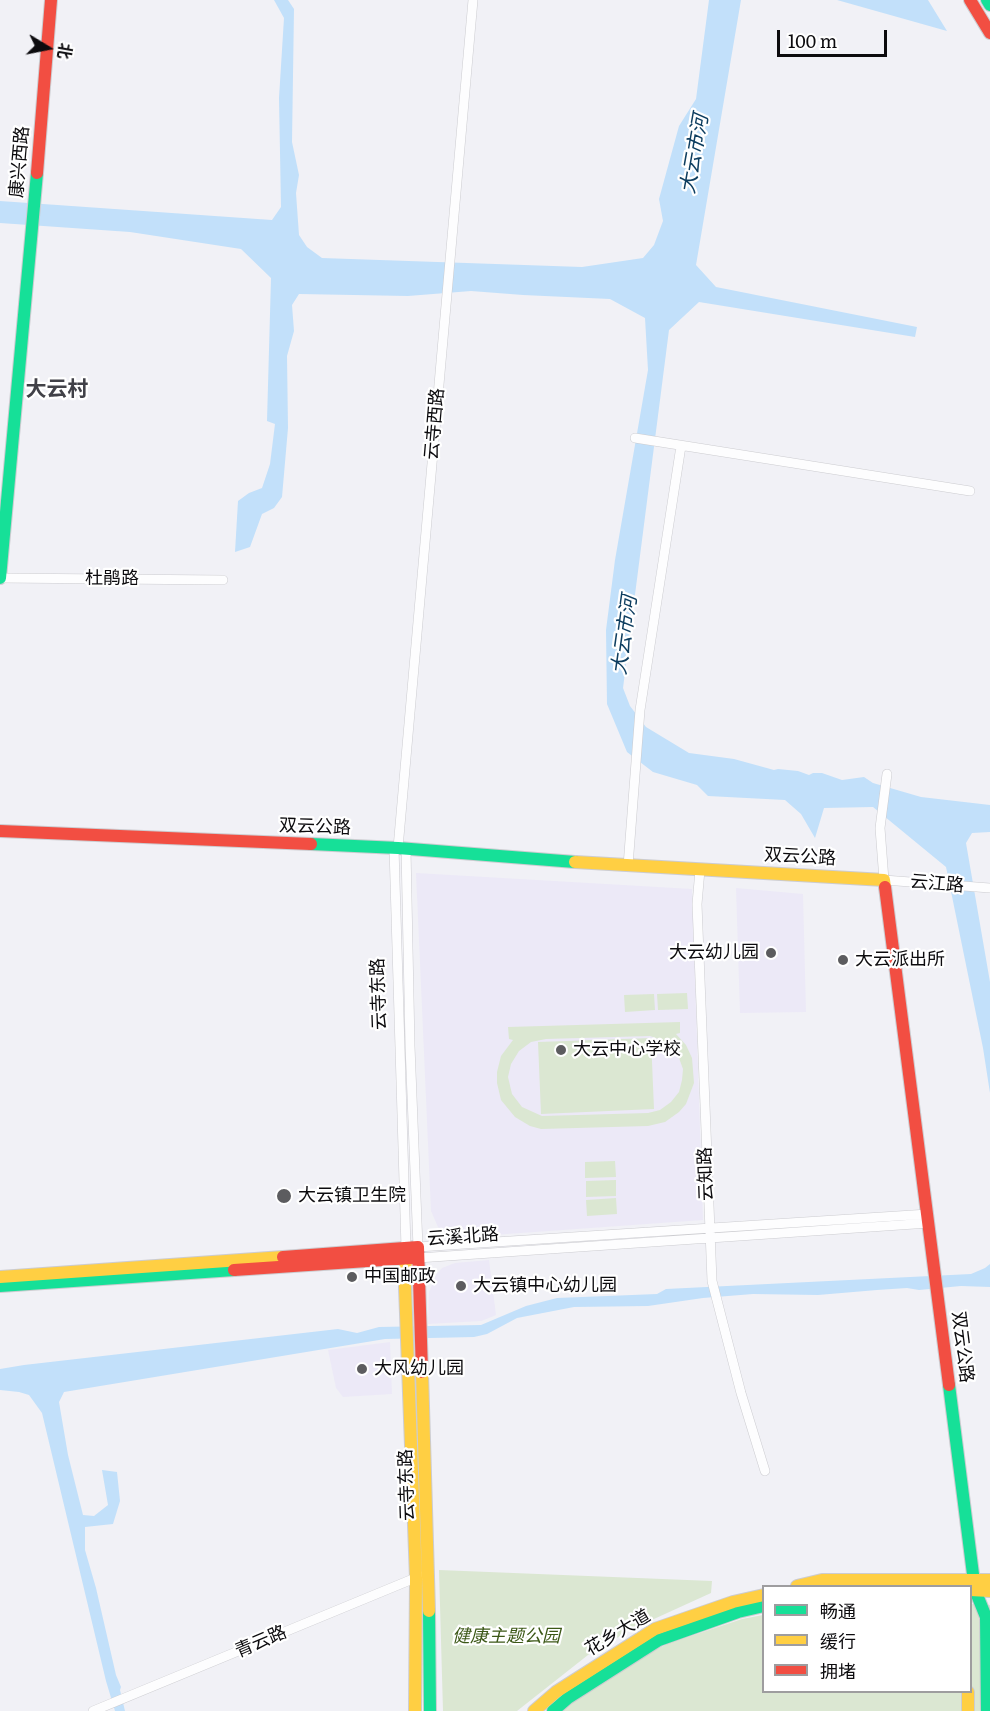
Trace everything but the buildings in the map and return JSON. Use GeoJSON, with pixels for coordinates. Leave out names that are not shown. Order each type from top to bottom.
{"type":"FeatureCollection","features":[{"type":"Feature","properties":{"kind":"main road","name":"康兴西路"},"geometry":{"type":"LineString","coordinates":[[0,578],[30,263],[51,0]]}},
{"type":"Feature","properties":{"kind":"main road"},"geometry":{"type":"LineString","coordinates":[[970,0],[990,33]]}},
{"type":"Feature","properties":{"kind":"main road"},"geometry":{"type":"LineString","coordinates":[[987,0],[990,5]]}},
{"type":"Feature","properties":{"kind":"main road","name":"双云公路"},"geometry":{"type":"LineString","coordinates":[[0,831],[399,848],[628,866],[884,880],[929,1219],[971,1585]]}},
{"type":"Feature","properties":{"kind":"main road","name":"云溪北路"},"geometry":{"type":"LineString","coordinates":[[0,1277],[412,1253]]}},
{"type":"Feature","properties":{"kind":"main road","name":"云溪北路"},"geometry":{"type":"LineString","coordinates":[[0,1286],[412,1253]]}},
{"type":"Feature","properties":{"kind":"main road","name":"云寺东路"},"geometry":{"type":"LineString","coordinates":[[412,1253],[416,1578],[415,1711]]}},
{"type":"Feature","properties":{"kind":"main road","name":"云寺东路"},"geometry":{"type":"LineString","coordinates":[[414,1351],[428,1572],[430,1711]]}},
{"type":"Feature","properties":{"kind":"main road"},"geometry":{"type":"LineString","coordinates":[[804,1585],[822,1580],[897,1585]]}},
{"type":"Feature","properties":{"kind":"main road"},"geometry":{"type":"LineString","coordinates":[[972,1590],[990,1580]]}},
{"type":"Feature","properties":{"kind":"main road"},"geometry":{"type":"LineString","coordinates":[[972,1590],[990,1591]]}},
{"type":"Feature","properties":{"kind":"main road","name":"双云公路"},"geometry":{"type":"LineString","coordinates":[[972,1590],[986,1617],[987,1711]]}},
{"type":"Feature","properties":{"kind":"main road","name":"花乡大道"},"geometry":{"type":"LineString","coordinates":[[534,1711],[556,1692],[655,1629],[733,1602],[762,1595]]}},
{"type":"Feature","properties":{"kind":"main road","name":"花乡大道"},"geometry":{"type":"LineString","coordinates":[[553,1711],[568,1698],[658,1640],[738,1612],[762,1606]]}},
{"type":"Feature","properties":{"kind":"main road"},"geometry":{"type":"LineString","coordinates":[[968,1693],[968,1711]]}},
{"type":"Feature","properties":{"kind":"street","name":"云寺西路"},"geometry":{"type":"LineString","coordinates":[[399,848],[473,0]]}},
{"type":"Feature","properties":{"kind":"street"},"geometry":{"type":"LineString","coordinates":[[635,438],[970,491]]}},
{"type":"Feature","properties":{"kind":"street"},"geometry":{"type":"LineString","coordinates":[[628,866],[640,710],[681,446]]}},
{"type":"Feature","properties":{"kind":"street","name":"杜鹃路"},"geometry":{"type":"LineString","coordinates":[[0,578],[223,580]]}},
{"type":"Feature","properties":{"kind":"street"},"geometry":{"type":"LineString","coordinates":[[884,880],[880,828],[887,774]]}},
{"type":"Feature","properties":{"kind":"street","name":"云寺东路"},"geometry":{"type":"LineString","coordinates":[[399,848],[412,1253]]}},
{"type":"Feature","properties":{"kind":"street","name":"云知路"},"geometry":{"type":"LineString","coordinates":[[700,870],[697,904],[711,1281],[765,1471]]}},
{"type":"Feature","properties":{"kind":"street","name":"云江路"},"geometry":{"type":"LineString","coordinates":[[884,880],[990,888]]}},
{"type":"Feature","properties":{"kind":"street","name":"云溪北路"},"geometry":{"type":"LineString","coordinates":[[412,1253],[929,1219]]}},
{"type":"Feature","properties":{"kind":"street","name":"青云路"},"geometry":{"type":"LineString","coordinates":[[93,1711],[428,1572]]}},
{"type":"Feature","properties":{"kind":"shaded area","name":"大云中心学校"},"geometry":{"type":"Polygon","coordinates":[[[416,873],[692,889],[703,1220],[451,1238],[438,1227],[431,1211],[416,873]]]}},
{"type":"Feature","properties":{"kind":"shaded area","name":"大云幼儿园"},"geometry":{"type":"Polygon","coordinates":[[[736,888],[803,894],[806,1012],[740,1013],[736,888]]]}},
{"type":"Feature","properties":{"kind":"shaded area","name":"大云镇中心幼儿园"},"geometry":{"type":"Polygon","coordinates":[[[489,1260],[496,1315],[481,1321],[428,1324],[429,1292],[436,1275],[442,1268],[455,1263],[489,1260]]]}},
{"type":"Feature","properties":{"kind":"shaded area","name":"大风幼儿园"},"geometry":{"type":"Polygon","coordinates":[[[390,1342],[392,1394],[343,1397],[336,1388],[328,1350],[390,1342]]]}},
{"type":"Feature","properties":{"kind":"green space"},"geometry":{"type":"Polygon","coordinates":[[[687,993],[688,1009],[658,1010],[657,994],[687,993]]]}},
{"type":"Feature","properties":{"kind":"green space"},"geometry":{"type":"Polygon","coordinates":[[[654,994],[655,1010],[625,1012],[624,995],[654,994]]]}},
{"type":"Feature","properties":{"kind":"green space"},"geometry":{"type":"Polygon","coordinates":[[[680,1022],[680,1033],[676,1034],[686,1045],[692,1058],[694,1083],[686,1104],[665,1122],[648,1126],[541,1129],[530,1126],[515,1117],[501,1100],[497,1083],[501,1056],[513,1040],[509,1039],[508,1027],[680,1022]],[[650,1036],[546,1039],[531,1042],[519,1051],[511,1064],[508,1077],[512,1094],[522,1107],[542,1116],[648,1113],[660,1110],[679,1092],[683,1069],[671,1046],[650,1036]]]}},
{"type":"Feature","properties":{"kind":"green space"},"geometry":{"type":"Polygon","coordinates":[[[651,1038],[654,1109],[541,1114],[538,1042],[651,1038]]]}},
{"type":"Feature","properties":{"kind":"green space"},"geometry":{"type":"Polygon","coordinates":[[[615,1161],[616,1177],[585,1178],[585,1162],[615,1161]]]}},
{"type":"Feature","properties":{"kind":"green space"},"geometry":{"type":"Polygon","coordinates":[[[616,1180],[616,1196],[586,1197],[586,1181],[616,1180]]]}},
{"type":"Feature","properties":{"kind":"green space"},"geometry":{"type":"Polygon","coordinates":[[[616,1198],[617,1214],[587,1216],[586,1200],[616,1198]]]}},
{"type":"Feature","properties":{"kind":"green space","name":"健康主题公园"},"geometry":{"type":"Polygon","coordinates":[[[439,1570],[712,1581],[711,1593],[632,1629],[588,1655],[517,1711],[443,1711],[439,1570]]]}},
{"type":"Feature","properties":{"kind":"green space"},"geometry":{"type":"Polygon","coordinates":[[[972,1604],[990,1605],[990,1711],[558,1711],[634,1662],[667,1644],[742,1619],[762,1615],[762,1693],[972,1693],[972,1604]]]}},
{"type":"Feature","properties":{"kind":"water","name":"大云市河"},"geometry":{"type":"Polygon","coordinates":[[[274,0],[288,0],[294,9],[292,142],[299,175],[296,193],[299,235],[307,247],[322,258],[582,267],[643,258],[654,245],[663,221],[659,199],[679,126],[696,99],[709,0],[741,0],[696,265],[716,287],[917,327],[915,337],[699,302],[669,330],[623,688],[630,706],[646,727],[689,753],[734,759],[774,770],[798,771],[809,775],[822,773],[842,780],[864,777],[873,783],[921,797],[990,805],[990,832],[972,833],[966,843],[990,982],[990,1093],[946,867],[873,807],[824,808],[815,838],[801,814],[785,800],[708,796],[697,785],[653,772],[627,752],[607,704],[606,630],[615,560],[648,370],[645,318],[610,299],[471,291],[408,296],[299,294],[292,305],[294,331],[287,356],[288,428],[282,497],[274,508],[262,514],[250,547],[235,552],[238,501],[262,488],[270,464],[275,424],[267,421],[271,278],[241,249],[130,232],[0,223],[0,201],[272,220],[281,207],[279,98],[284,18],[274,0]]]}},
{"type":"Feature","properties":{"kind":"water"},"geometry":{"type":"Polygon","coordinates":[[[837,0],[928,0],[947,31],[837,0]]]}},
{"type":"Feature","properties":{"kind":"water"},"geometry":{"type":"Polygon","coordinates":[[[990,1264],[990,1287],[961,1286],[919,1290],[907,1288],[818,1295],[753,1294],[648,1306],[574,1307],[517,1318],[487,1334],[474,1337],[385,1339],[64,1392],[59,1402],[68,1455],[83,1515],[94,1516],[108,1505],[102,1470],[117,1472],[120,1501],[113,1524],[85,1527],[85,1550],[121,1687],[125,1711],[115,1711],[106,1681],[42,1413],[29,1395],[0,1390],[0,1369],[24,1365],[338,1329],[357,1333],[379,1327],[481,1325],[526,1306],[557,1298],[657,1294],[666,1289],[971,1274],[990,1264]]]}},
{"type":"Feature","properties":{"kind":"traffic: fast"},"geometry":{"type":"LineString","coordinates":[[987,0],[990,5]]}},
{"type":"Feature","properties":{"kind":"traffic: fast"},"geometry":{"type":"LineString","coordinates":[[0,578],[37,173]]}},
{"type":"Feature","properties":{"kind":"traffic: fast"},"geometry":{"type":"LineString","coordinates":[[311,844],[398,848],[575,862]]}},
{"type":"Feature","properties":{"kind":"traffic: fast"},"geometry":{"type":"LineString","coordinates":[[0,1286],[234,1270]]}},
{"type":"Feature","properties":{"kind":"traffic: fast"},"geometry":{"type":"LineString","coordinates":[[949,1385],[975,1590],[986,1617],[987,1711]]}},
{"type":"Feature","properties":{"kind":"traffic: fast"},"geometry":{"type":"LineString","coordinates":[[553,1711],[568,1698],[659,1640],[738,1612],[762,1606]]}},
{"type":"Feature","properties":{"kind":"traffic: fast"},"geometry":{"type":"LineString","coordinates":[[429,1611],[430,1711]]}},
{"type":"Feature","properties":{"kind":"traffic: slow"},"geometry":{"type":"LineString","coordinates":[[575,862],[884,880],[885,887]]}},
{"type":"Feature","properties":{"kind":"traffic: slow"},"geometry":{"type":"LineString","coordinates":[[406,1248],[405,1287],[416,1578],[415,1711]]}},
{"type":"Feature","properties":{"kind":"traffic: slow"},"geometry":{"type":"LineString","coordinates":[[0,1277],[283,1257]]}},
{"type":"Feature","properties":{"kind":"traffic: slow"},"geometry":{"type":"LineString","coordinates":[[422,1372],[429,1611]]}},
{"type":"Feature","properties":{"kind":"traffic: slow"},"geometry":{"type":"LineString","coordinates":[[801,1585],[822,1580],[990,1580]]}},
{"type":"Feature","properties":{"kind":"traffic: slow"},"geometry":{"type":"LineString","coordinates":[[972,1590],[990,1591]]}},
{"type":"Feature","properties":{"kind":"traffic: slow"},"geometry":{"type":"LineString","coordinates":[[534,1711],[556,1692],[655,1629],[733,1602],[762,1595]]}},
{"type":"Feature","properties":{"kind":"traffic: slow"},"geometry":{"type":"LineString","coordinates":[[968,1693],[968,1711]]}},
{"type":"Feature","properties":{"kind":"traffic: jam"},"geometry":{"type":"LineString","coordinates":[[37,173],[51,0]]}},
{"type":"Feature","properties":{"kind":"traffic: jam"},"geometry":{"type":"LineString","coordinates":[[970,0],[990,33]]}},
{"type":"Feature","properties":{"kind":"traffic: jam"},"geometry":{"type":"LineString","coordinates":[[0,831],[311,844]]}},
{"type":"Feature","properties":{"kind":"traffic: jam"},"geometry":{"type":"LineString","coordinates":[[885,887],[949,1385]]}},
{"type":"Feature","properties":{"kind":"traffic: jam"},"geometry":{"type":"LineString","coordinates":[[283,1257],[418,1247],[422,1372]]}},
{"type":"Feature","properties":{"kind":"traffic: jam"},"geometry":{"type":"LineString","coordinates":[[234,1270],[412,1258]]}},
{"type":"Feature","properties":{"kind":"place","name":"大云幼儿园"},"geometry":{"type":"Point","coordinates":[771,953]}},
{"type":"Feature","properties":{"kind":"place","name":"大云派出所"},"geometry":{"type":"Point","coordinates":[843,960]}},
{"type":"Feature","properties":{"kind":"place","name":"大云中心学校"},"geometry":{"type":"Point","coordinates":[561,1050]}},
{"type":"Feature","properties":{"kind":"place","name":"大云镇卫生院"},"geometry":{"type":"Point","coordinates":[284,1196]}},
{"type":"Feature","properties":{"kind":"place","name":"中国邮政"},"geometry":{"type":"Point","coordinates":[352,1277]}},
{"type":"Feature","properties":{"kind":"place","name":"大云镇中心幼儿园"},"geometry":{"type":"Point","coordinates":[461,1286]}},
{"type":"Feature","properties":{"kind":"place","name":"大风幼儿园"},"geometry":{"type":"Point","coordinates":[362,1369]}},
{"type":"Feature","properties":{"kind":"district","name":"大云村"},"geometry":{"type":"Point","coordinates":[57,390]}}]}
